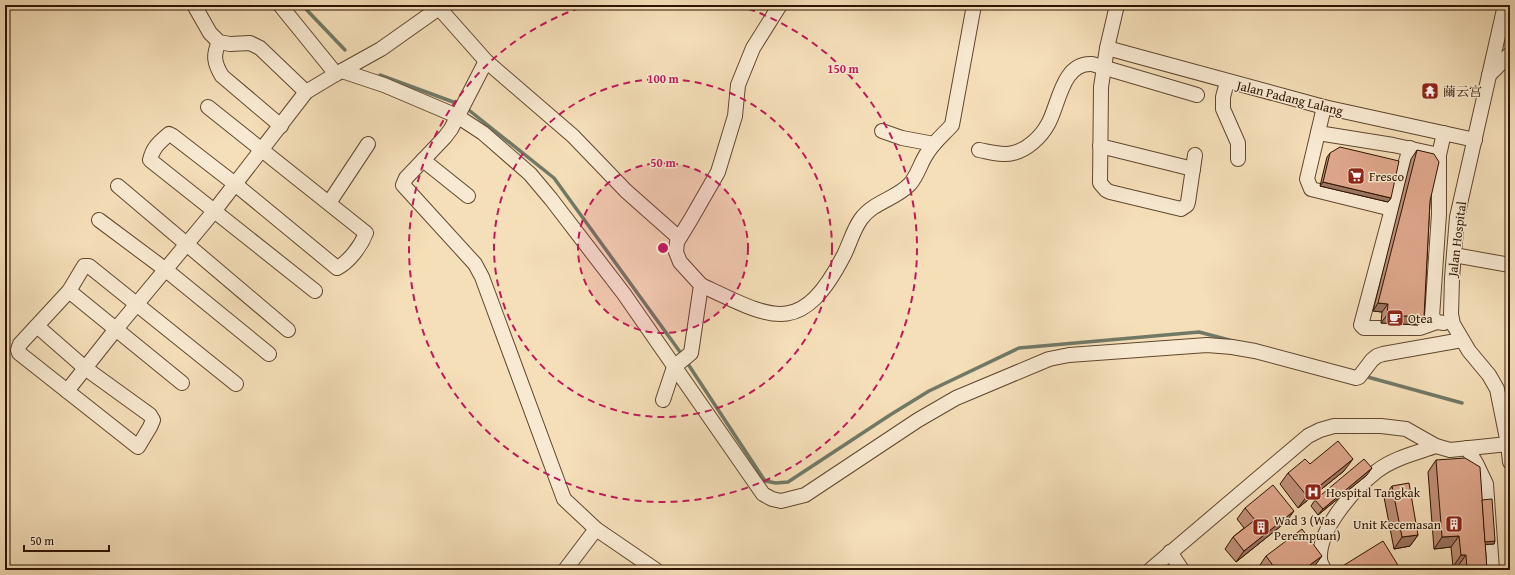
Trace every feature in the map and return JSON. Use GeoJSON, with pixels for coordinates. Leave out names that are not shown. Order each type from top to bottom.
{"type":"FeatureCollection","features":[{"type":"Feature","properties":{"kind":"street"},"geometry":{"type":"LineString","coordinates":[[194,5],[210,33],[219,42],[230,44],[250,43],[260,48],[306,92]]}},
{"type":"Feature","properties":{"kind":"street"},"geometry":{"type":"LineString","coordinates":[[280,5],[339,72],[384,86],[457,116],[483,133],[530,174],[680,363],[763,494],[772,499],[781,501],[805,495],[918,420],[956,398],[1058,356],[1207,345],[1255,351],[1352,378],[1362,372],[1377,356],[1462,340]]}},
{"type":"Feature","properties":{"kind":"street"},"geometry":{"type":"LineString","coordinates":[[780,5],[753,48],[738,85],[735,116],[718,172],[679,238],[676,252],[680,262],[701,285],[756,310],[784,315],[797,312],[808,305],[820,294],[844,255],[861,219],[870,209],[904,189],[911,183],[926,153],[952,125],[974,5]]}},
{"type":"Feature","properties":{"kind":"street","name":"Jalan Hospital"},"geometry":{"type":"LineString","coordinates":[[1505,5],[1457,217],[1451,314],[1453,324],[1462,340],[1476,362],[1489,375],[1497,389],[1510,462]]}},
{"type":"Feature","properties":{"kind":"street"},"geometry":{"type":"LineString","coordinates":[[67,391],[116,329],[215,210],[306,92],[381,49],[439,6],[486,61],[526,97],[553,118],[598,160],[626,191],[679,238]]}},
{"type":"Feature","properties":{"kind":"street"},"geometry":{"type":"LineString","coordinates":[[1100,146],[1194,162],[1187,205],[1184,208],[1178,209],[1106,190],[1100,183],[1099,179],[1101,87],[1113,7]]}},
{"type":"Feature","properties":{"kind":"street"},"geometry":{"type":"LineString","coordinates":[[219,42],[216,50],[216,64],[222,76],[281,126]]}},
{"type":"Feature","properties":{"kind":"street","name":"Jalan Padang Lalang"},"geometry":{"type":"LineString","coordinates":[[1107,48],[1227,82],[1324,107],[1475,140]]}},
{"type":"Feature","properties":{"kind":"street"},"geometry":{"type":"LineString","coordinates":[[1489,75],[1510,54]]}},
{"type":"Feature","properties":{"kind":"street"},"geometry":{"type":"LineString","coordinates":[[486,61],[451,129],[404,181],[404,188],[475,264],[486,286],[564,499],[596,529],[656,570]]}},
{"type":"Feature","properties":{"kind":"street"},"geometry":{"type":"LineString","coordinates":[[979,150],[1006,154],[1024,150],[1042,134],[1048,125],[1059,95],[1070,73],[1080,65],[1086,63],[1196,95]]}},
{"type":"Feature","properties":{"kind":"street"},"geometry":{"type":"LineString","coordinates":[[1227,82],[1222,103],[1239,145],[1238,159]]}},
{"type":"Feature","properties":{"kind":"street"},"geometry":{"type":"LineString","coordinates":[[208,107],[366,233],[363,242],[343,265],[337,268],[235,184],[173,136],[169,134],[152,151],[150,160],[215,210],[315,291]]}},
{"type":"Feature","properties":{"kind":"street"},"geometry":{"type":"LineString","coordinates":[[1324,107],[1307,179],[1311,189],[1392,209]]}},
{"type":"Feature","properties":{"kind":"street"},"geometry":{"type":"LineString","coordinates":[[882,131],[902,138],[934,144]]}},
{"type":"Feature","properties":{"kind":"street"},"geometry":{"type":"LineString","coordinates":[[1318,133],[1410,148],[1439,155]]}},
{"type":"Feature","properties":{"kind":"street"},"geometry":{"type":"LineString","coordinates":[[1437,322],[1432,318],[1439,214],[1439,155],[1444,133]]}},
{"type":"Feature","properties":{"kind":"street"},"geometry":{"type":"LineString","coordinates":[[329,203],[368,144]]}},
{"type":"Feature","properties":{"kind":"street"},"geometry":{"type":"LineString","coordinates":[[1410,148],[1361,325],[1364,328],[1420,328],[1437,322],[1453,324]]}},
{"type":"Feature","properties":{"kind":"street"},"geometry":{"type":"LineString","coordinates":[[423,160],[468,196]]}},
{"type":"Feature","properties":{"kind":"street"},"geometry":{"type":"LineString","coordinates":[[118,186],[288,330]]}},
{"type":"Feature","properties":{"kind":"street"},"geometry":{"type":"LineString","coordinates":[[99,220],[166,270],[269,354]]}},
{"type":"Feature","properties":{"kind":"street"},"geometry":{"type":"LineString","coordinates":[[1454,255],[1510,265]]}},
{"type":"Feature","properties":{"kind":"street"},"geometry":{"type":"LineString","coordinates":[[37,326],[85,368],[150,415],[153,420],[138,447],[18,353],[20,344],[69,291],[84,266],[89,266],[236,384]]}},
{"type":"Feature","properties":{"kind":"street"},"geometry":{"type":"LineString","coordinates":[[663,400],[680,363],[691,353],[701,285]]}},
{"type":"Feature","properties":{"kind":"street"},"geometry":{"type":"LineString","coordinates":[[69,291],[182,383]]}},
{"type":"Feature","properties":{"kind":"street"},"geometry":{"type":"LineString","coordinates":[[1150,570],[1308,436],[1320,430],[1334,426],[1394,427],[1406,429],[1436,446],[1450,450],[1508,444]]}},
{"type":"Feature","properties":{"kind":"street"},"geometry":{"type":"LineString","coordinates":[[1324,570],[1320,561],[1321,543],[1325,532],[1347,499],[1377,471],[1400,458],[1436,446]]}},
{"type":"Feature","properties":{"kind":"street"},"geometry":{"type":"LineString","coordinates":[[1467,448],[1486,484],[1492,570]]}},
{"type":"Feature","properties":{"kind":"street"},"geometry":{"type":"LineString","coordinates":[[565,570],[596,529]]}},
{"type":"Feature","properties":{"kind":"street"},"geometry":{"type":"LineString","coordinates":[[1170,552],[1182,570]]}},
{"type":"Feature","properties":{"kind":"building"},"geometry":{"type":"Polygon","coordinates":[[[1340,147],[1399,161],[1391,198],[1323,182],[1330,153],[1340,147]]]}},
{"type":"Feature","properties":{"kind":"building"},"geometry":{"type":"Polygon","coordinates":[[[1417,150],[1434,154],[1439,162],[1430,201],[1424,317],[1387,315],[1388,304],[1378,303],[1417,150]]]}},
{"type":"Feature","properties":{"kind":"building"},"geometry":{"type":"Polygon","coordinates":[[[1338,441],[1353,459],[1307,496],[1288,473],[1305,459],[1310,464],[1338,441]]]}},
{"type":"Feature","properties":{"kind":"building","name":"Unit Kecemasan"},"geometry":{"type":"Polygon","coordinates":[[[1465,458],[1480,467],[1487,570],[1467,570],[1466,555],[1461,555],[1459,536],[1442,537],[1436,460],[1465,458]]]}},
{"type":"Feature","properties":{"kind":"building"},"geometry":{"type":"Polygon","coordinates":[[[1364,459],[1372,468],[1323,509],[1315,500],[1364,459]]]}},
{"type":"Feature","properties":{"kind":"building"},"geometry":{"type":"Polygon","coordinates":[[[1409,483],[1418,535],[1402,537],[1392,486],[1409,483]]]}},
{"type":"Feature","properties":{"kind":"building","name":"Wad 3 (Was Perempuan)"},"geometry":{"type":"Polygon","coordinates":[[[1273,485],[1294,511],[1244,551],[1233,537],[1255,520],[1245,508],[1273,485]]]}},
{"type":"Feature","properties":{"kind":"building"},"geometry":{"type":"Polygon","coordinates":[[[1492,499],[1495,541],[1485,542],[1482,500],[1492,499]]]}},
{"type":"Feature","properties":{"kind":"building"},"geometry":{"type":"Polygon","coordinates":[[[1302,529],[1322,556],[1303,570],[1270,570],[1274,567],[1266,556],[1302,529]]]}},
{"type":"Feature","properties":{"kind":"building"},"geometry":{"type":"Polygon","coordinates":[[[1383,541],[1401,570],[1343,570],[1341,567],[1383,541]]]}},
{"type":"Feature","properties":{"kind":"building"},"geometry":{"type":"Polygon","coordinates":[[[1188,567],[1191,570],[1184,570],[1188,567]]]}},
{"type":"Feature","properties":{"kind":"waterway"},"geometry":{"type":"LineString","coordinates":[[302,5],[345,50]]}},
{"type":"Feature","properties":{"kind":"waterway"},"geometry":{"type":"LineString","coordinates":[[380,75],[456,103]]}},
{"type":"Feature","properties":{"kind":"waterway"},"geometry":{"type":"LineString","coordinates":[[470,111],[554,178],[683,356]]}},
{"type":"Feature","properties":{"kind":"waterway"},"geometry":{"type":"LineString","coordinates":[[686,361],[765,481],[776,483],[788,482],[929,391],[1019,348],[1199,332],[1233,341]]}},
{"type":"Feature","properties":{"kind":"waterway"},"geometry":{"type":"LineString","coordinates":[[1364,376],[1462,403]]}},
{"type":"Feature","properties":{"kind":"place","name":"繭云宫"},"geometry":{"type":"Point","coordinates":[1430,91]}},
{"type":"Feature","properties":{"kind":"place","name":"Fresco"},"geometry":{"type":"Point","coordinates":[1356,176]}},
{"type":"Feature","properties":{"kind":"place","name":"Otea"},"geometry":{"type":"Point","coordinates":[1395,318]}},
{"type":"Feature","properties":{"kind":"place","name":"Hospital Tangkak"},"geometry":{"type":"Point","coordinates":[1313,492]}},
{"type":"Feature","properties":{"kind":"place","name":"Unit Kecemasan"},"geometry":{"type":"Point","coordinates":[1454,524]}},
{"type":"Feature","properties":{"kind":"place","name":"Wad 3 (Was Perempuan)"},"geometry":{"type":"Point","coordinates":[1261,527]}}]}
